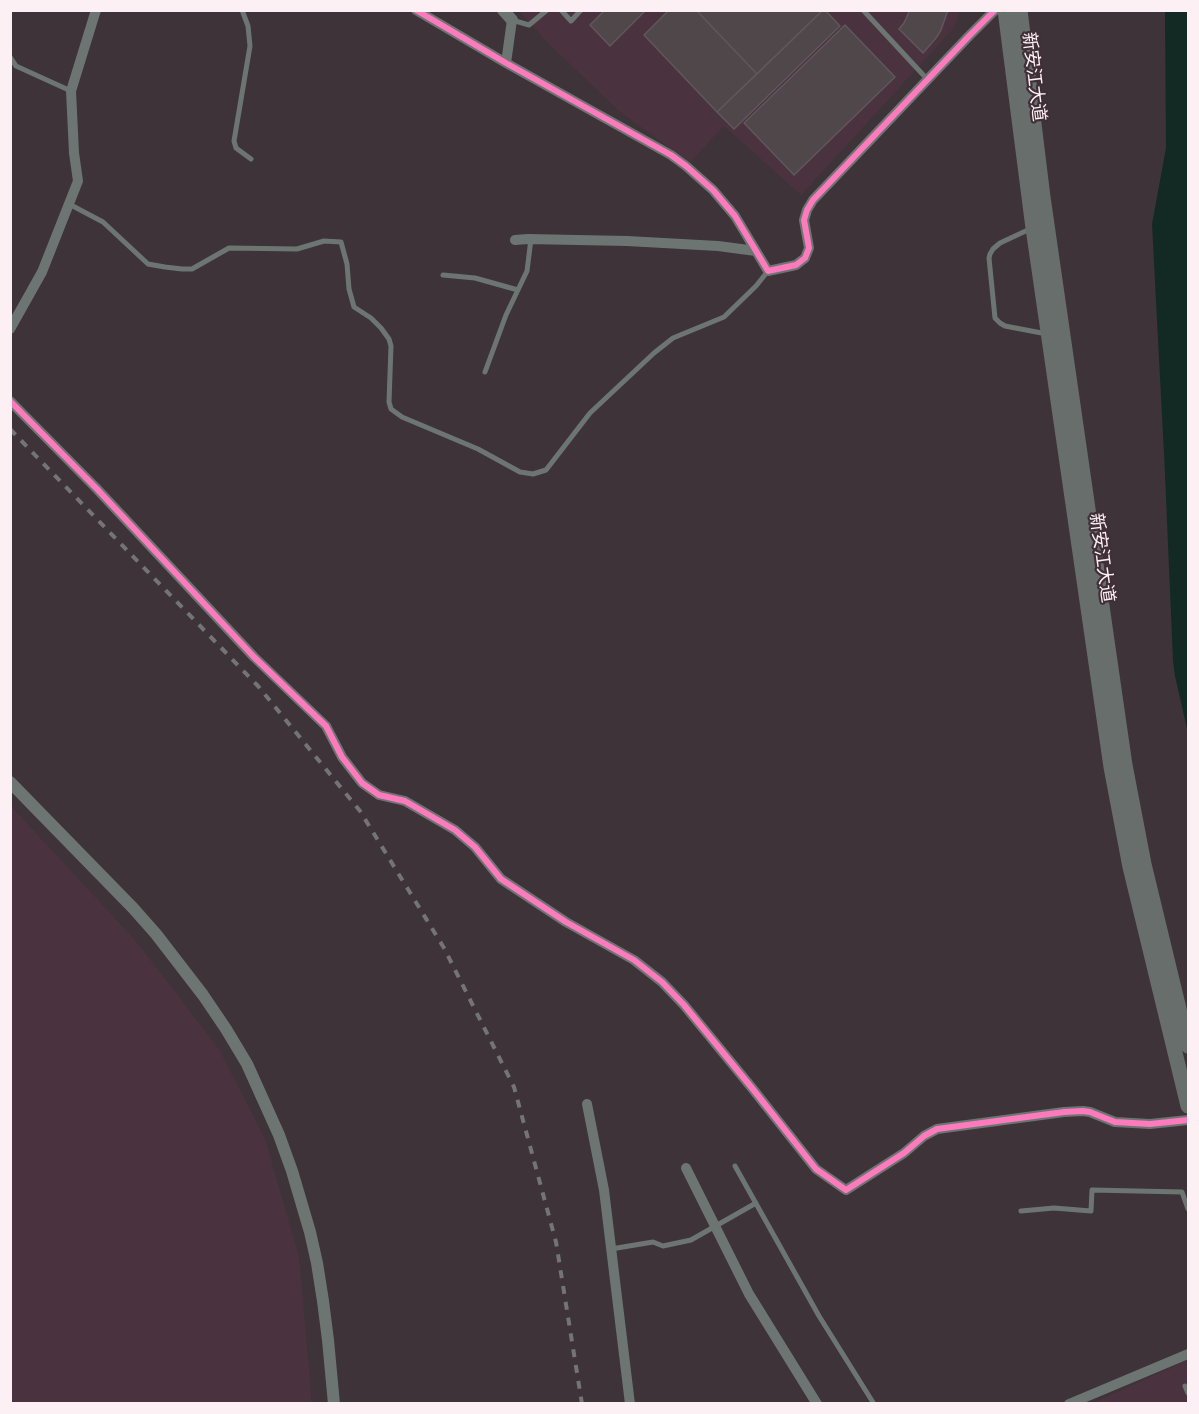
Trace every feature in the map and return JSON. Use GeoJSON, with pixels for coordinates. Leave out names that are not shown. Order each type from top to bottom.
{"type":"FeatureCollection","features":[{"type":"Feature","properties":{"kind":"main road","name":"新安江大道"},"geometry":{"type":"LineString","coordinates":[[1005,10],[1033,228],[1100,684],[1104,726],[1131,867],[1188,1106]]}},
{"type":"Feature","properties":{"kind":"main road","name":"新安江大道"},"geometry":{"type":"LineString","coordinates":[[1020,10],[1043,197],[1125,765],[1144,864],[1188,1046]]}},
{"type":"Feature","properties":{"kind":"street"},"geometry":{"type":"LineString","coordinates":[[10,329],[42,272],[78,182],[71,91],[96,10]]}},
{"type":"Feature","properties":{"kind":"street"},"geometry":{"type":"LineString","coordinates":[[416,10],[671,155],[686,166],[713,190],[730,210],[768,271],[796,265],[806,258],[809,248],[804,220],[813,200],[995,10]]}},
{"type":"Feature","properties":{"kind":"street"},"geometry":{"type":"LineString","coordinates":[[503,10],[512,20],[506,63]]}},
{"type":"Feature","properties":{"kind":"street"},"geometry":{"type":"LineString","coordinates":[[515,240],[718,246],[756,251]]}},
{"type":"Feature","properties":{"kind":"street"},"geometry":{"type":"LineString","coordinates":[[10,402],[97,489],[254,657],[326,726],[342,757],[362,783],[378,795],[405,801],[455,830],[475,847],[501,879],[566,921],[633,960],[655,976],[684,1005],[816,1169],[846,1190],[937,1129],[1083,1111],[1115,1122],[1150,1124],[1188,1120]]}},
{"type":"Feature","properties":{"kind":"street"},"geometry":{"type":"LineString","coordinates":[[12,785],[156,934],[203,995],[247,1064],[279,1135],[310,1232],[323,1301],[334,1404]]}},
{"type":"Feature","properties":{"kind":"street"},"geometry":{"type":"LineString","coordinates":[[587,1104],[604,1190],[630,1404]]}},
{"type":"Feature","properties":{"kind":"street"},"geometry":{"type":"LineString","coordinates":[[686,1168],[749,1294],[817,1404]]}},
{"type":"Feature","properties":{"kind":"street"},"geometry":{"type":"LineString","coordinates":[[1069,1404],[1188,1354]]}},
{"type":"Feature","properties":{"kind":"lane"},"geometry":{"type":"LineString","coordinates":[[242,10],[248,26],[250,46],[234,141],[236,147],[251,159]]}},
{"type":"Feature","properties":{"kind":"lane"},"geometry":{"type":"LineString","coordinates":[[512,20],[529,26],[547,10]]}},
{"type":"Feature","properties":{"kind":"lane"},"geometry":{"type":"LineString","coordinates":[[561,10],[571,21],[581,10]]}},
{"type":"Feature","properties":{"kind":"lane"},"geometry":{"type":"LineString","coordinates":[[862,10],[928,80]]}},
{"type":"Feature","properties":{"kind":"lane"},"geometry":{"type":"LineString","coordinates":[[10,57],[16,66],[71,91]]}},
{"type":"Feature","properties":{"kind":"lane"},"geometry":{"type":"LineString","coordinates":[[69,204],[103,222],[148,264],[173,268],[192,269],[229,248],[297,249],[324,241],[340,242],[347,264],[349,289],[354,307],[371,318],[389,339],[391,409],[402,417],[478,449],[514,469],[533,474],[546,470],[591,413],[654,353],[673,338],[724,317],[768,271]]}},
{"type":"Feature","properties":{"kind":"lane"},"geometry":{"type":"LineString","coordinates":[[1033,228],[1000,243],[990,254],[995,318],[1005,326],[1048,334]]}},
{"type":"Feature","properties":{"kind":"lane"},"geometry":{"type":"LineString","coordinates":[[485,372],[506,315],[527,271],[531,239]]}},
{"type":"Feature","properties":{"kind":"lane"},"geometry":{"type":"LineString","coordinates":[[443,274],[475,278],[518,290]]}},
{"type":"Feature","properties":{"kind":"lane"},"geometry":{"type":"LineString","coordinates":[[735,1166],[819,1316],[874,1404]]}},
{"type":"Feature","properties":{"kind":"lane"},"geometry":{"type":"LineString","coordinates":[[1021,1212],[1054,1208],[1091,1211],[1092,1190],[1182,1192],[1188,1209]]}},
{"type":"Feature","properties":{"kind":"lane"},"geometry":{"type":"LineString","coordinates":[[611,1249],[653,1242],[663,1246],[691,1240],[756,1203]]}},
{"type":"Feature","properties":{"kind":"lane"},"geometry":{"type":"LineString","coordinates":[[1185,1386],[1188,1393]]}},
{"type":"Feature","properties":{"kind":"shaded area"},"geometry":{"type":"Polygon","coordinates":[[[519,11],[960,11],[954,28],[801,195],[724,126],[690,162],[620,112],[549,44],[519,11]]]}},
{"type":"Feature","properties":{"kind":"shaded area"},"geometry":{"type":"Polygon","coordinates":[[[1165,11],[1188,11],[1188,733],[1173,661],[1152,224],[1166,148],[1165,11]]]}},
{"type":"Feature","properties":{"kind":"shaded area"},"geometry":{"type":"Polygon","coordinates":[[[10,805],[135,940],[219,1049],[265,1139],[299,1257],[312,1403],[11,1403],[10,805]]]}},
{"type":"Feature","properties":{"kind":"shaded area"},"geometry":{"type":"Polygon","coordinates":[[[1188,1360],[1188,1403],[1091,1404],[1188,1360]]]}},
{"type":"Feature","properties":{"kind":"building"},"geometry":{"type":"Polygon","coordinates":[[[605,10],[646,10],[610,46],[590,25],[605,10]]]}},
{"type":"Feature","properties":{"kind":"building"},"geometry":{"type":"Polygon","coordinates":[[[669,10],[696,10],[757,74],[717,112],[644,35],[669,10]]]}},
{"type":"Feature","properties":{"kind":"building"},"geometry":{"type":"Polygon","coordinates":[[[696,10],[823,10],[757,74],[696,10]]]}},
{"type":"Feature","properties":{"kind":"building"},"geometry":{"type":"Polygon","coordinates":[[[823,10],[840,26],[734,129],[717,112],[823,10]]]}},
{"type":"Feature","properties":{"kind":"building"},"geometry":{"type":"Polygon","coordinates":[[[910,10],[948,10],[941,30],[923,53],[899,29],[910,10]]]}},
{"type":"Feature","properties":{"kind":"building"},"geometry":{"type":"Polygon","coordinates":[[[845,25],[895,77],[794,175],[744,123],[845,25]]]}},
{"type":"Feature","properties":{"kind":"railway"},"geometry":{"type":"LineString","coordinates":[[10,429],[258,686],[360,811],[444,948],[514,1087],[556,1242],[582,1404]]}},
{"type":"Feature","properties":{"kind":"cycle path"},"geometry":{"type":"LineString","coordinates":[[416,10],[671,155],[686,166],[713,190],[735,216],[768,271],[796,265],[805,258],[809,248],[804,220],[813,200],[995,10]]}},
{"type":"Feature","properties":{"kind":"cycle path"},"geometry":{"type":"LineString","coordinates":[[10,401],[97,489],[254,657],[326,726],[342,757],[362,783],[379,795],[405,801],[455,830],[475,847],[501,879],[566,922],[634,960],[662,982],[684,1005],[816,1169],[846,1190],[937,1129],[1083,1111],[1115,1122],[1150,1124],[1188,1120]]}}]}
